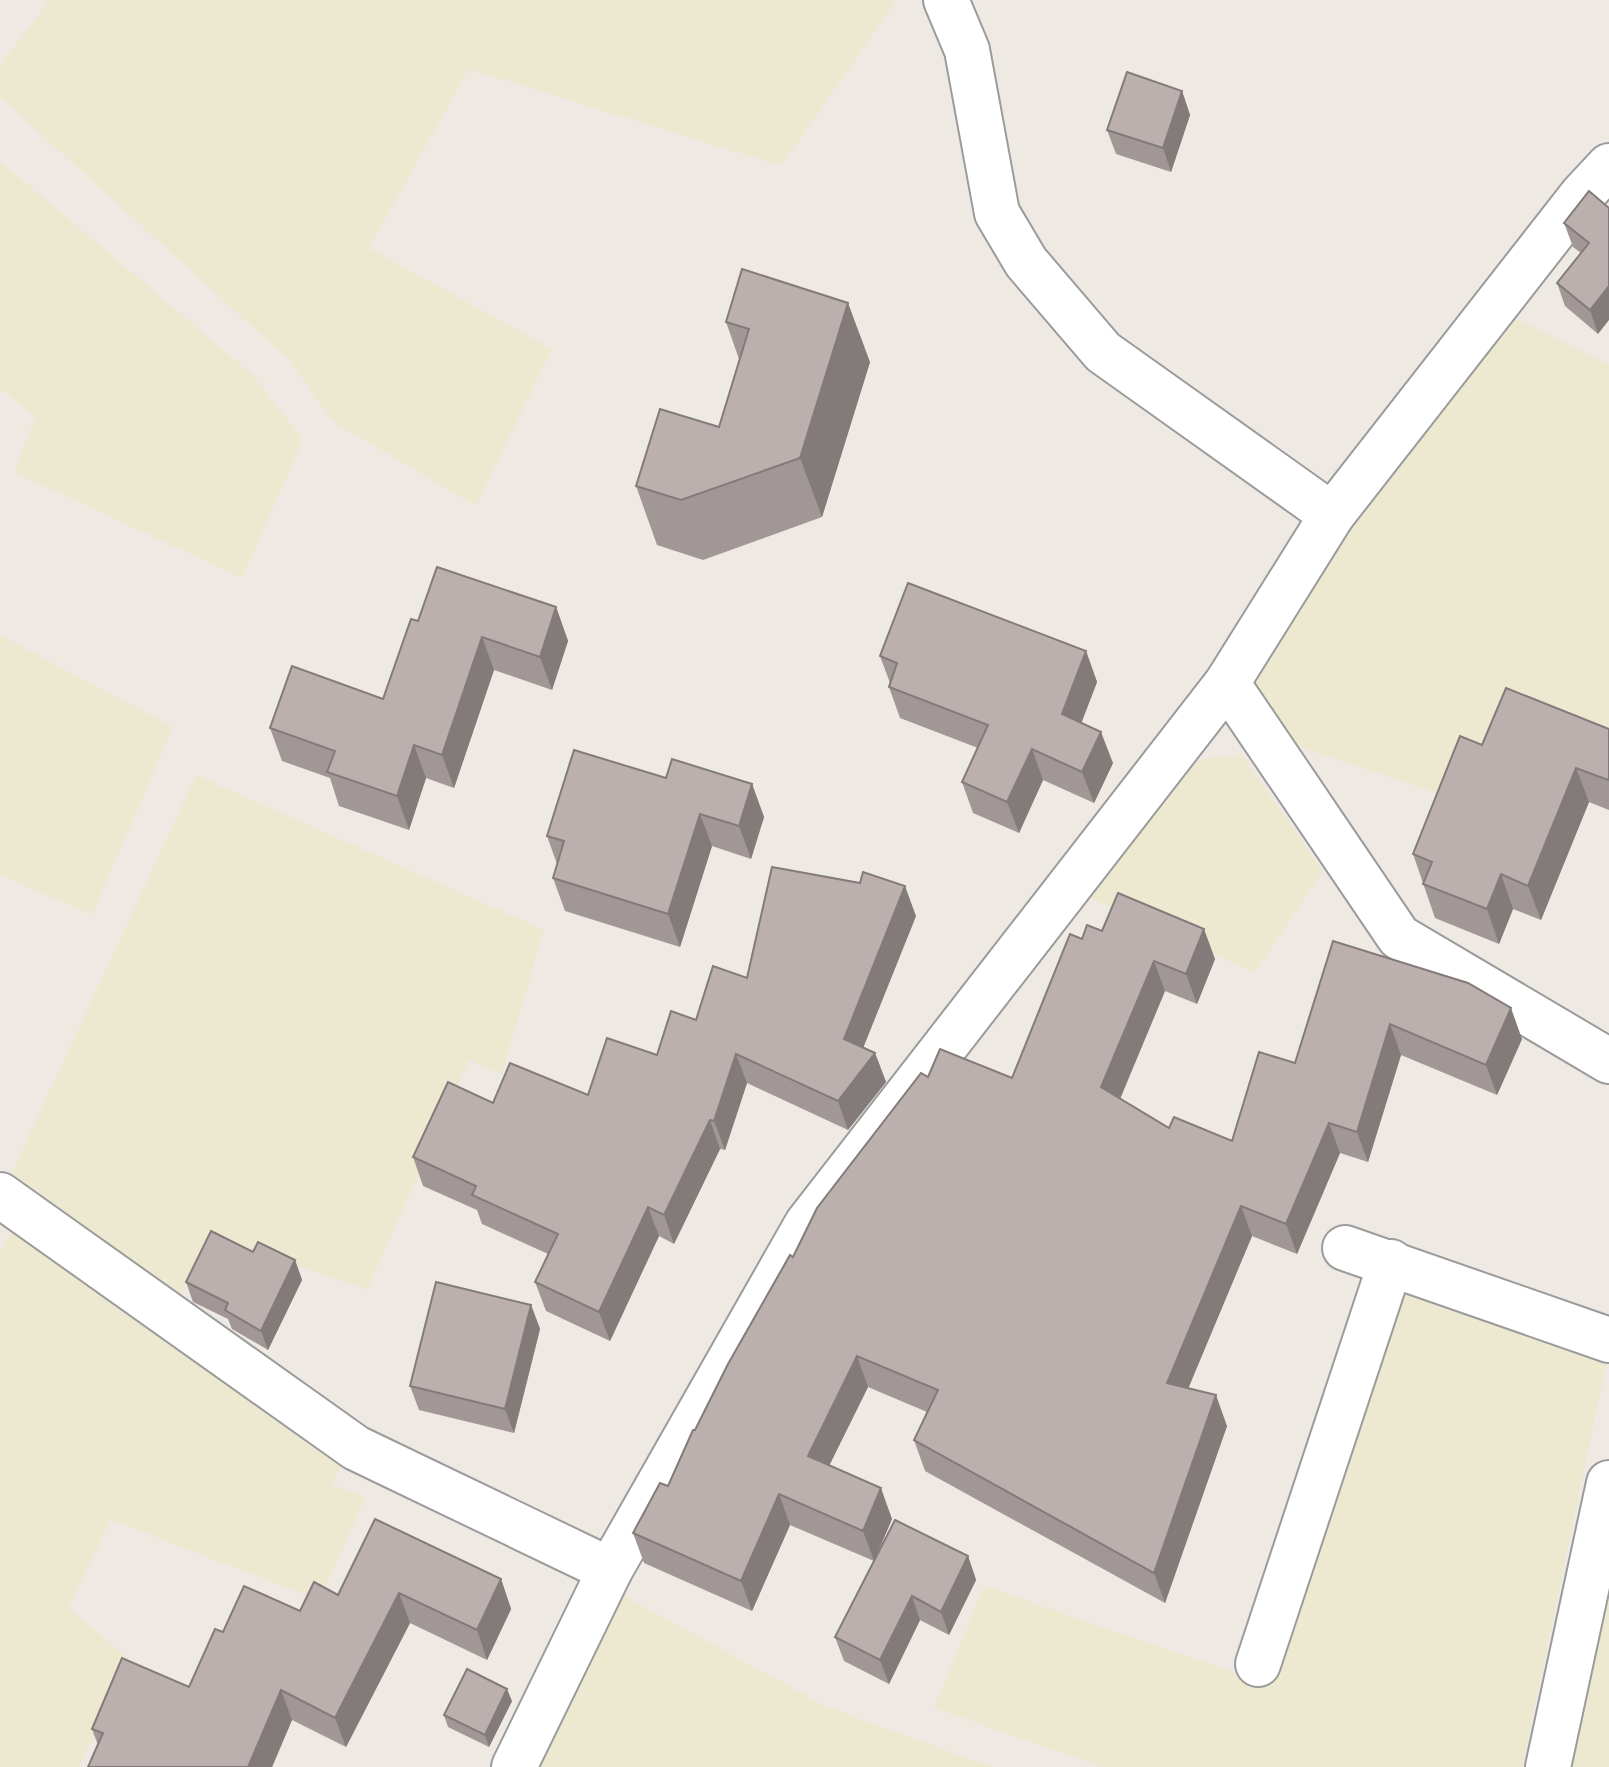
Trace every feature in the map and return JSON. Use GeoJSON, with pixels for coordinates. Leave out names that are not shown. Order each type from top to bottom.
{"type":"FeatureCollection","features":[{"type":"Feature","properties":{"kind":"street"},"geometry":{"type":"LineString","coordinates":[[946,0],[967,50],[997,213],[1026,262],[1103,352],[1332,515]]}},
{"type":"Feature","properties":{"kind":"street"},"geometry":{"type":"LineString","coordinates":[[514,1767],[610,1570],[807,1224],[1227,683],[1332,515],[1582,195],[1609,166]]}},
{"type":"Feature","properties":{"kind":"street"},"geometry":{"type":"LineString","coordinates":[[1227,683],[1399,937],[1609,1061]]}},
{"type":"Feature","properties":{"kind":"street"},"geometry":{"type":"LineString","coordinates":[[0,1195],[356,1448],[610,1570]]}},
{"type":"Feature","properties":{"kind":"street"},"geometry":{"type":"LineString","coordinates":[[1345,1248],[1609,1340]]}},
{"type":"Feature","properties":{"kind":"street"},"geometry":{"type":"LineString","coordinates":[[1258,1664],[1391,1262]]}},
{"type":"Feature","properties":{"kind":"street"},"geometry":{"type":"LineString","coordinates":[[1548,1767],[1609,1483]]}},
{"type":"Feature","properties":{"kind":"shaded area"},"geometry":{"type":"Polygon","coordinates":[[[50,0],[897,0],[781,166],[469,69],[369,248],[552,349],[476,506],[332,421],[289,360],[0,97],[0,65],[50,0]]]}},
{"type":"Feature","properties":{"kind":"shaded area"},"geometry":{"type":"Polygon","coordinates":[[[0,161],[253,375],[303,440],[242,578],[14,472],[35,417],[0,388],[0,161]]]}},
{"type":"Feature","properties":{"kind":"shaded area"},"geometry":{"type":"Polygon","coordinates":[[[1515,318],[1609,365],[1609,735],[1515,693],[1445,796],[1298,747],[1254,680],[1375,491],[1515,318]]]}},
{"type":"Feature","properties":{"kind":"shaded area"},"geometry":{"type":"Polygon","coordinates":[[[0,635],[173,727],[92,915],[0,875],[0,635]]]}},
{"type":"Feature","properties":{"kind":"shaded area"},"geometry":{"type":"Polygon","coordinates":[[[1241,754],[1323,871],[1255,973],[1088,897],[1199,760],[1241,754]]]}},
{"type":"Feature","properties":{"kind":"shaded area"},"geometry":{"type":"Polygon","coordinates":[[[196,775],[544,930],[502,1074],[469,1060],[367,1290],[209,1236],[175,1308],[6,1185],[196,775]]]}},
{"type":"Feature","properties":{"kind":"shaded area"},"geometry":{"type":"Polygon","coordinates":[[[14,1228],[345,1455],[332,1484],[366,1497],[319,1600],[111,1520],[69,1607],[133,1663],[78,1767],[0,1767],[0,1252],[14,1228]]]}},
{"type":"Feature","properties":{"kind":"shaded area"},"geometry":{"type":"Polygon","coordinates":[[[1399,1281],[1607,1360],[1522,1767],[1102,1767],[934,1708],[984,1586],[1263,1682],[1399,1281]]]}},
{"type":"Feature","properties":{"kind":"shaded area"},"geometry":{"type":"Polygon","coordinates":[[[1609,1555],[1609,1767],[1564,1767],[1609,1555]]]}},
{"type":"Feature","properties":{"kind":"shaded area"},"geometry":{"type":"Polygon","coordinates":[[[621,1594],[827,1707],[993,1767],[537,1767],[621,1594]]]}},
{"type":"Feature","properties":{"kind":"building"},"geometry":{"type":"Polygon","coordinates":[[[1127,72],[1182,91],[1163,148],[1107,130],[1127,72]]]}},
{"type":"Feature","properties":{"kind":"building"},"geometry":{"type":"Polygon","coordinates":[[[1589,191],[1609,208],[1609,286],[1590,310],[1557,283],[1589,243],[1564,223],[1589,191]]]}},
{"type":"Feature","properties":{"kind":"building"},"geometry":{"type":"Polygon","coordinates":[[[742,269],[848,303],[800,458],[681,500],[636,486],[660,409],[719,427],[749,329],[726,322],[742,269]]]}},
{"type":"Feature","properties":{"kind":"building"},"geometry":{"type":"Polygon","coordinates":[[[437,567],[556,607],[540,657],[482,637],[442,755],[414,745],[397,796],[327,772],[335,751],[270,728],[292,666],[383,699],[411,619],[418,621],[437,567]]]}},
{"type":"Feature","properties":{"kind":"building"},"geometry":{"type":"Polygon","coordinates":[[[908,583],[1086,651],[1062,714],[1101,732],[1082,772],[1032,749],[1007,802],[962,782],[988,725],[889,687],[897,663],[880,656],[908,583]]]}},
{"type":"Feature","properties":{"kind":"building"},"geometry":{"type":"Polygon","coordinates":[[[1506,688],[1609,729],[1609,777],[1608,780],[1576,768],[1528,886],[1501,874],[1487,909],[1423,884],[1432,862],[1413,854],[1460,736],[1482,745],[1506,688]]]}},
{"type":"Feature","properties":{"kind":"building"},"geometry":{"type":"Polygon","coordinates":[[[574,750],[666,778],[672,759],[752,784],[739,826],[700,814],[668,914],[553,878],[564,841],[547,836],[574,750]]]}},
{"type":"Feature","properties":{"kind":"building"},"geometry":{"type":"Polygon","coordinates":[[[772,867],[860,883],[863,872],[905,886],[844,1039],[875,1053],[838,1101],[736,1054],[714,1121],[710,1120],[664,1215],[648,1207],[599,1312],[535,1282],[558,1234],[472,1195],[476,1186],[413,1157],[448,1082],[493,1103],[510,1063],[588,1095],[607,1038],[657,1055],[671,1011],[696,1020],[713,966],[747,978],[772,867]]]}},
{"type":"Feature","properties":{"kind":"building"},"geometry":{"type":"Polygon","coordinates":[[[1118,893],[1204,929],[1186,974],[1154,961],[1101,1087],[1169,1128],[1174,1117],[1232,1141],[1259,1052],[1295,1063],[1333,941],[1468,983],[1511,1008],[1486,1065],[1390,1024],[1357,1132],[1329,1123],[1286,1224],[1241,1206],[1167,1383],[1216,1395],[1154,1573],[914,1440],[938,1390],[857,1356],[808,1456],[881,1488],[863,1531],[779,1494],[741,1581],[633,1533],[660,1483],[668,1486],[728,1364],[790,1255],[793,1257],[817,1208],[921,1073],[928,1077],[940,1049],[1012,1078],[1070,934],[1082,939],[1087,925],[1102,931],[1118,893]]]}},
{"type":"Feature","properties":{"kind":"building"},"geometry":{"type":"Polygon","coordinates":[[[211,1231],[253,1252],[258,1242],[295,1260],[261,1331],[225,1310],[228,1303],[186,1282],[211,1231]]]}},
{"type":"Feature","properties":{"kind":"building"},"geometry":{"type":"Polygon","coordinates":[[[436,1282],[531,1305],[505,1409],[410,1386],[436,1282]]]}},
{"type":"Feature","properties":{"kind":"building"},"geometry":{"type":"Polygon","coordinates":[[[375,1519],[501,1579],[477,1630],[399,1593],[335,1718],[281,1690],[248,1767],[88,1767],[103,1733],[92,1729],[122,1658],[189,1687],[215,1629],[223,1632],[244,1586],[300,1611],[314,1582],[338,1595],[375,1519]]]}},
{"type":"Feature","properties":{"kind":"building"},"geometry":{"type":"Polygon","coordinates":[[[895,1520],[968,1556],[941,1612],[912,1596],[880,1660],[835,1637],[895,1520]]]}},
{"type":"Feature","properties":{"kind":"building"},"geometry":{"type":"Polygon","coordinates":[[[467,1669],[507,1689],[485,1735],[444,1715],[467,1669]]]}}]}
